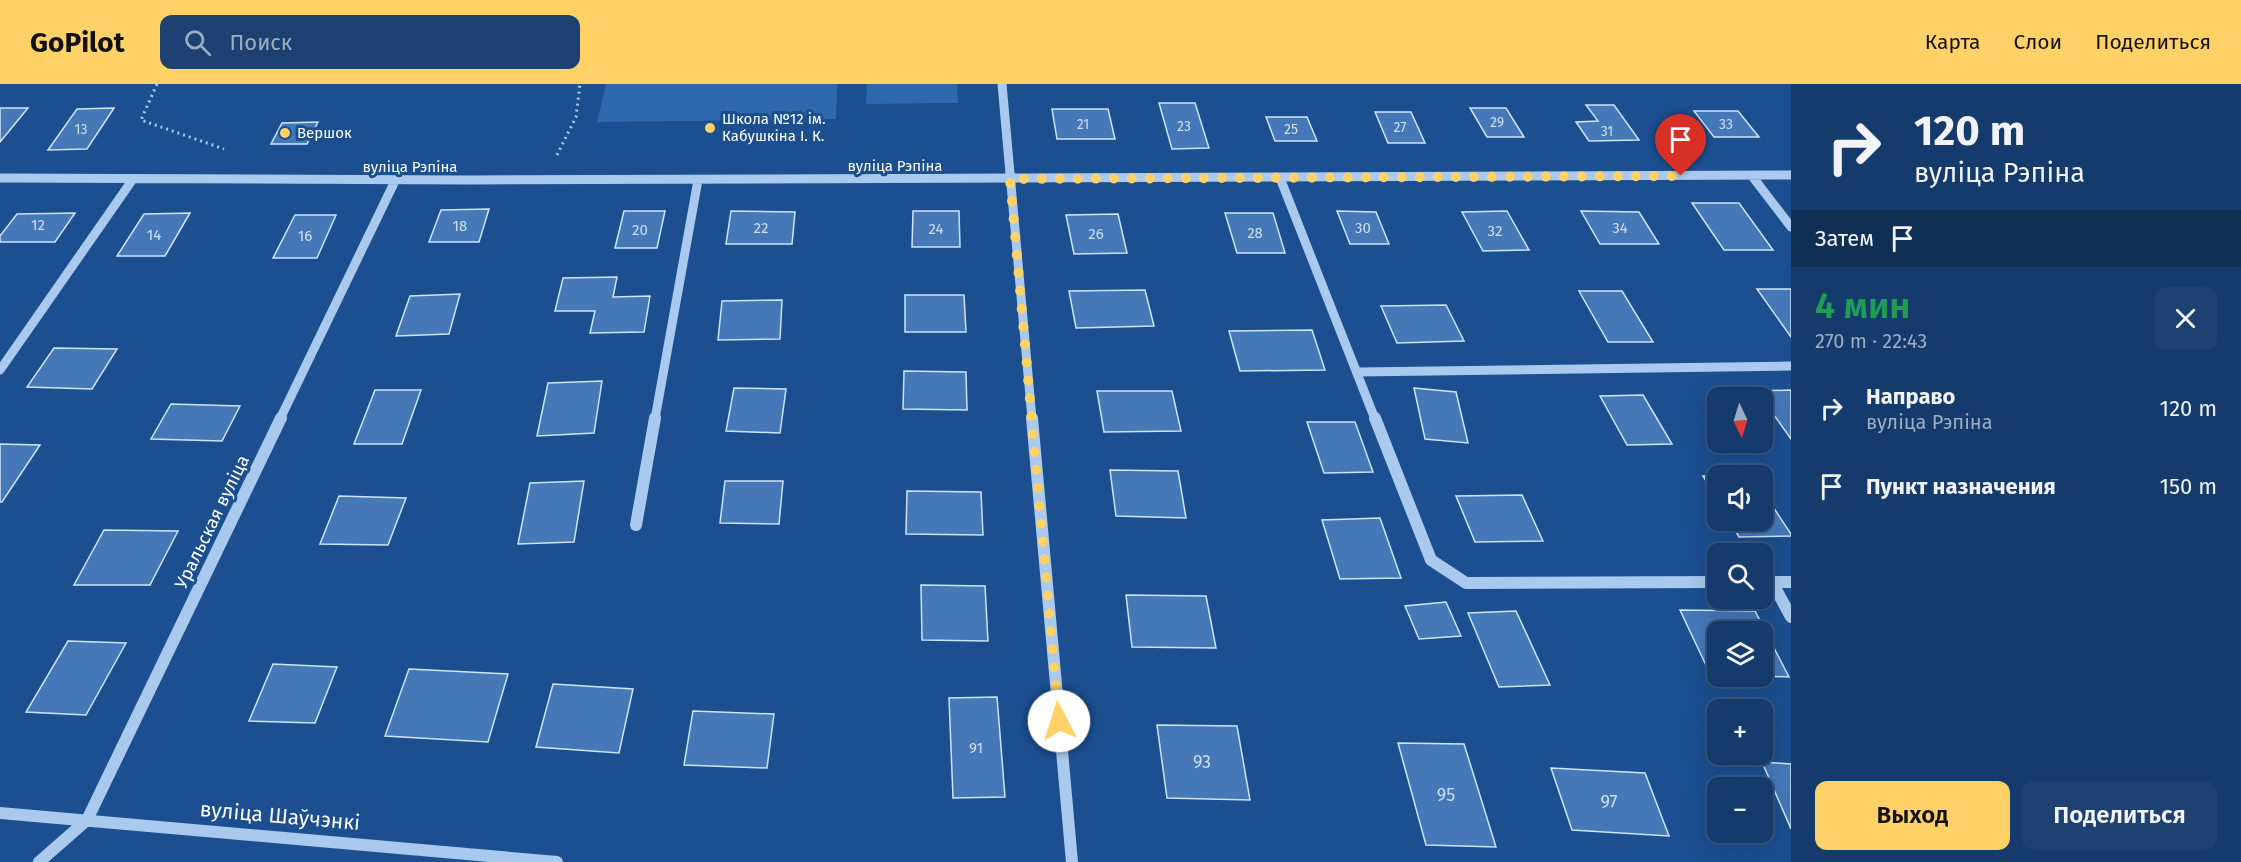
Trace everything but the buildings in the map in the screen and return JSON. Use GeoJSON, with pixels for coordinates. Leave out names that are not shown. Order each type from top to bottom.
{"type":"FeatureCollection","features":[{"type":"Feature","properties":{"kind":"street"},"geometry":{"type":"LineString","coordinates":[[1002,84],[1072,862]]}},
{"type":"Feature","properties":{"kind":"street","name":"вуліца Рэпіна"},"geometry":{"type":"LineString","coordinates":[[0,178],[395,181],[1791,175]]}},
{"type":"Feature","properties":{"kind":"street"},"geometry":{"type":"LineString","coordinates":[[1752,176],[1791,227]]}},
{"type":"Feature","properties":{"kind":"street"},"geometry":{"type":"LineString","coordinates":[[1280,178],[1431,560],[1466,583],[1707,582]]}},
{"type":"Feature","properties":{"kind":"street"},"geometry":{"type":"LineString","coordinates":[[0,370],[133,179]]}},
{"type":"Feature","properties":{"kind":"street"},"geometry":{"type":"LineString","coordinates":[[636,525],[698,180]]}},
{"type":"Feature","properties":{"kind":"street","name":"Уральская вуліца"},"geometry":{"type":"LineString","coordinates":[[39,862],[87,820],[395,181]]}},
{"type":"Feature","properties":{"kind":"street"},"geometry":{"type":"LineString","coordinates":[[1358,372],[1791,366]]}},
{"type":"Feature","properties":{"kind":"street"},"geometry":{"type":"LineString","coordinates":[[1773,582],[1791,582]]}},
{"type":"Feature","properties":{"kind":"street"},"geometry":{"type":"LineString","coordinates":[[1773,591],[1791,617]]}},
{"type":"Feature","properties":{"kind":"street","name":"вуліца Шаўчэнкі"},"geometry":{"type":"LineString","coordinates":[[0,813],[557,862]]}},
{"type":"Feature","properties":{"kind":"path"},"geometry":{"type":"LineString","coordinates":[[157,84],[141,120],[224,149]]}},
{"type":"Feature","properties":{"kind":"path"},"geometry":{"type":"LineString","coordinates":[[556,156],[576,117],[580,84]]}},
{"type":"Feature","properties":{"kind":"shaded area"},"geometry":{"type":"Polygon","coordinates":[[[606,84],[837,84],[836,119],[597,122],[606,84]]]}},
{"type":"Feature","properties":{"kind":"shaded area"},"geometry":{"type":"Polygon","coordinates":[[[867,84],[957,84],[958,103],[866,104],[867,84]]]}},
{"type":"Feature","properties":{"kind":"place","name":"Школа №12 ім. Кабушкіна І. К."},"geometry":{"type":"Point","coordinates":[710,128]}},
{"type":"Feature","properties":{"kind":"place","name":"Вершок"},"geometry":{"type":"Point","coordinates":[285,133]}},
{"type":"Feature","properties":{"kind":"route"},"geometry":{"type":"LineString","coordinates":[[1059,721],[1010,179],[1681,176]]}}]}
